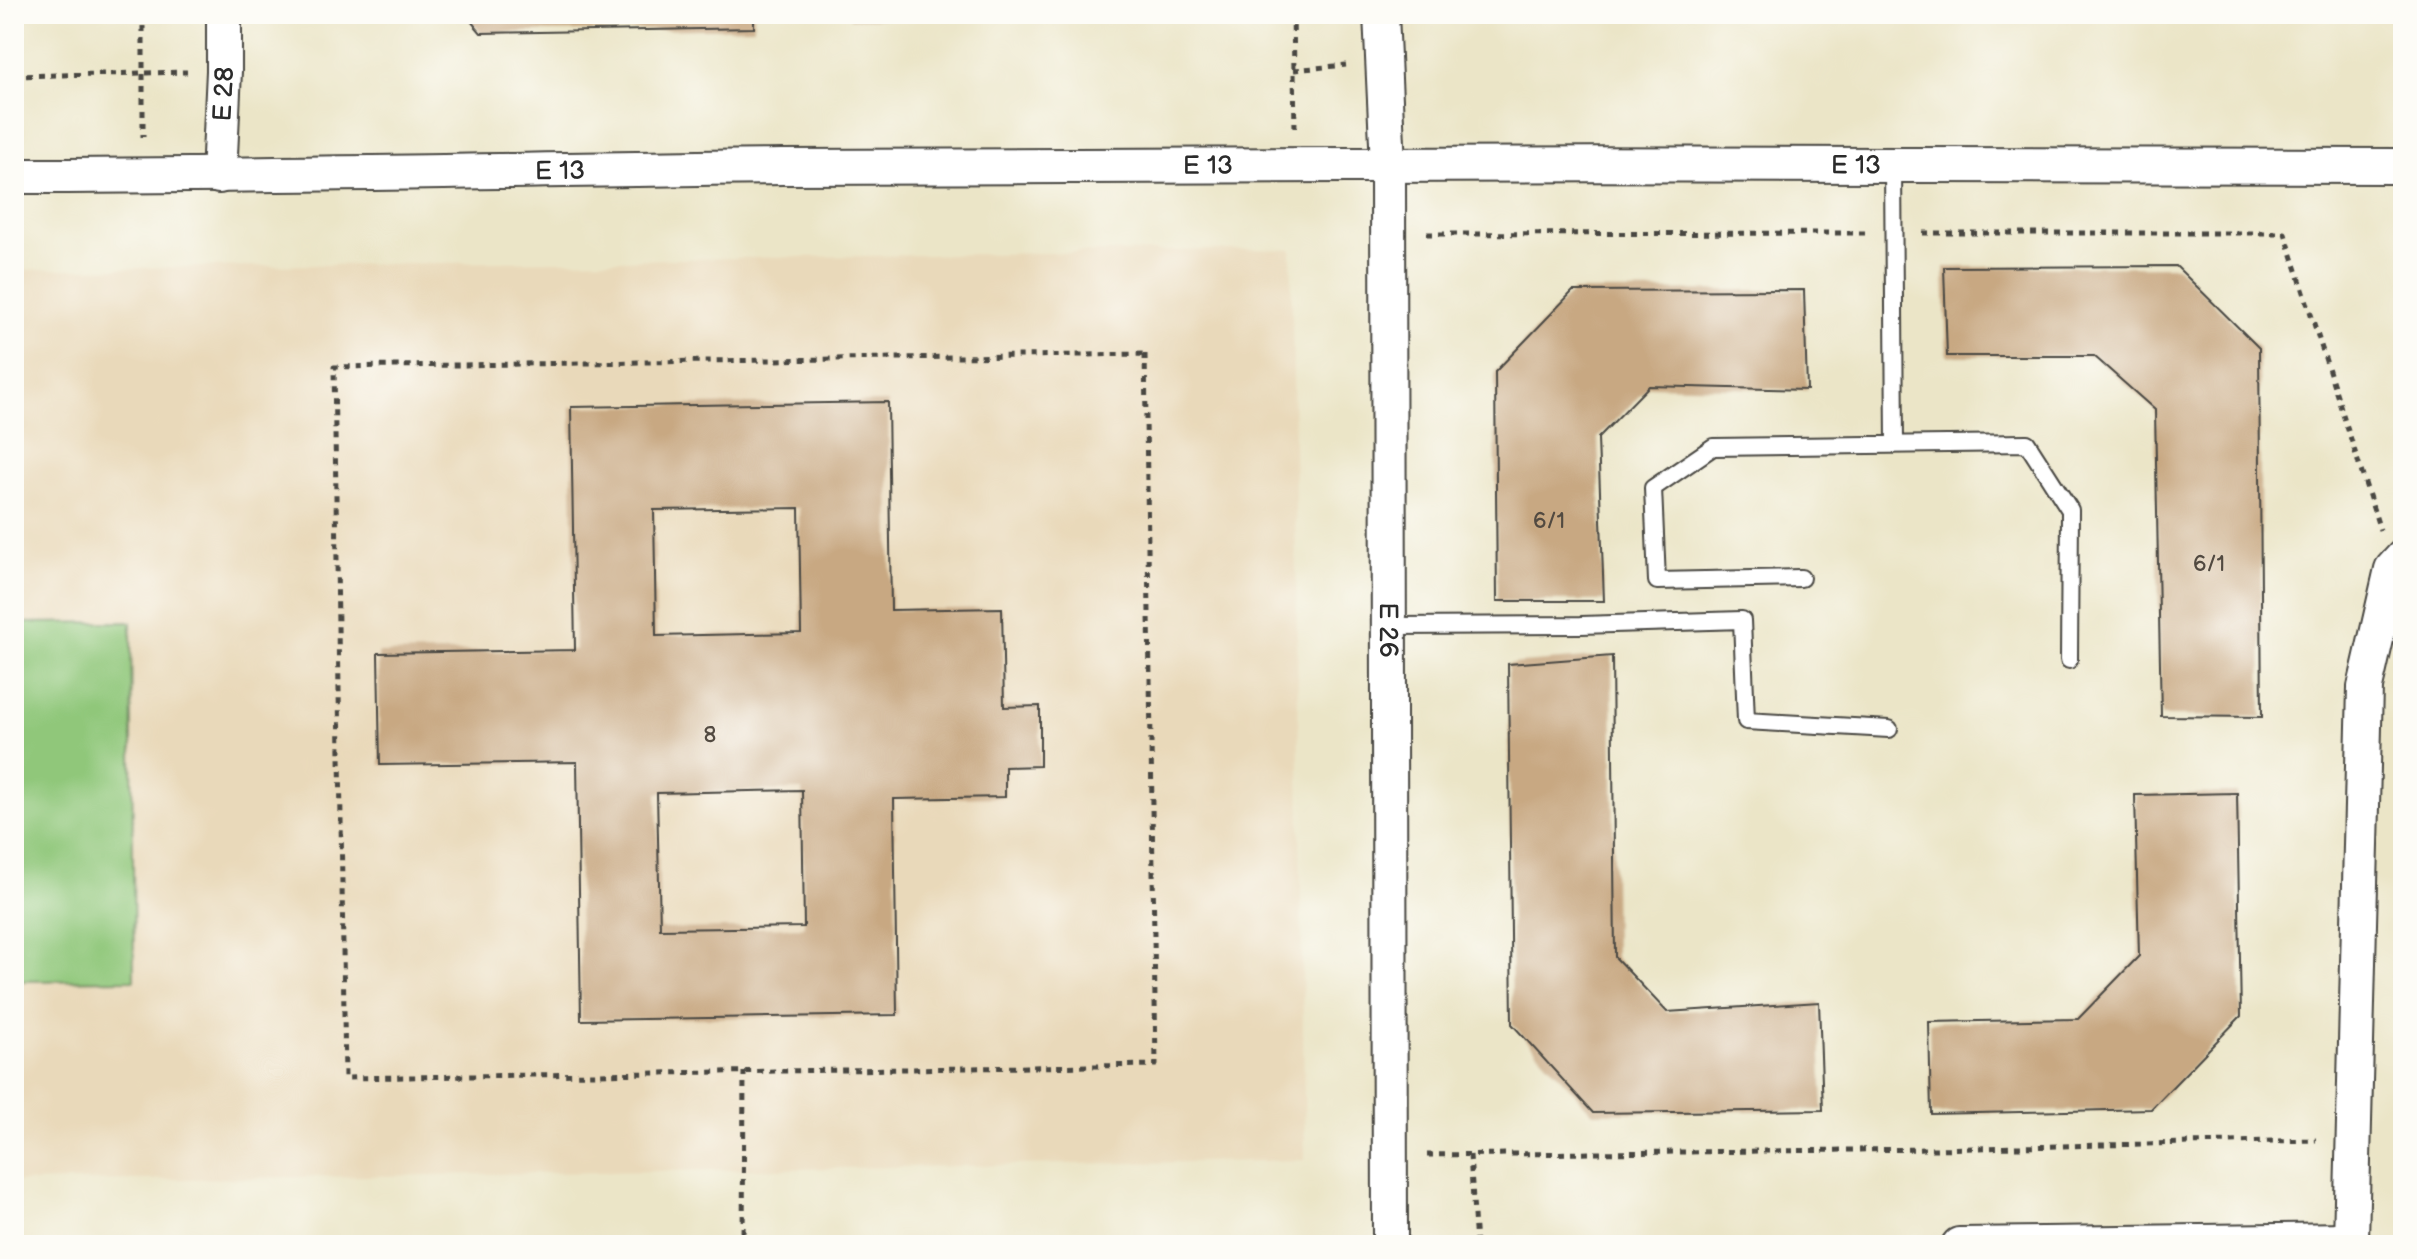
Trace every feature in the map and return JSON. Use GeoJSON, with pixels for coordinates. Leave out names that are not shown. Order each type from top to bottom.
{"type":"FeatureCollection","features":[{"type":"Feature","properties":{"kind":"street","name":"E 28"},"geometry":{"type":"LineString","coordinates":[[219,176],[224,14]]}},
{"type":"Feature","properties":{"kind":"street","name":"E 26"},"geometry":{"type":"LineString","coordinates":[[1381,14],[1388,165],[1390,1245]]}},
{"type":"Feature","properties":{"kind":"street","name":"E 13"},"geometry":{"type":"LineString","coordinates":[[14,176],[219,176],[782,167],[2403,166]]}},
{"type":"Feature","properties":{"kind":"street"},"geometry":{"type":"LineString","coordinates":[[1959,1245],[2353,1242],[2365,687],[2398,563]]}},
{"type":"Feature","properties":{"kind":"lane"},"geometry":{"type":"LineString","coordinates":[[1893,164],[1895,445]]}},
{"type":"Feature","properties":{"kind":"lane"},"geometry":{"type":"LineString","coordinates":[[1801,578],[1657,581],[1653,488],[1713,447],[2027,443],[2070,510],[2069,660]]}},
{"type":"Feature","properties":{"kind":"lane"},"geometry":{"type":"LineString","coordinates":[[1389,626],[1742,620],[1746,721],[1889,729]]}},
{"type":"Feature","properties":{"kind":"path"},"geometry":{"type":"LineString","coordinates":[[142,176],[143,14]]}},
{"type":"Feature","properties":{"kind":"path"},"geometry":{"type":"LineString","coordinates":[[1293,14],[1296,166]]}},
{"type":"Feature","properties":{"kind":"path"},"geometry":{"type":"LineString","coordinates":[[1294,70],[1383,61]]}},
{"type":"Feature","properties":{"kind":"path"},"geometry":{"type":"LineString","coordinates":[[14,76],[224,71]]}},
{"type":"Feature","properties":{"kind":"path"},"geometry":{"type":"LineString","coordinates":[[1388,234],[2285,233],[2398,563]]}},
{"type":"Feature","properties":{"kind":"path"},"geometry":{"type":"LineString","coordinates":[[1145,354],[1156,1065],[744,1072],[345,1078],[334,367],[1145,354]]}},
{"type":"Feature","properties":{"kind":"path"},"geometry":{"type":"LineString","coordinates":[[743,1245],[744,1072]]}},
{"type":"Feature","properties":{"kind":"path"},"geometry":{"type":"LineString","coordinates":[[1390,1154],[1934,1149],[2353,1139]]}},
{"type":"Feature","properties":{"kind":"path"},"geometry":{"type":"LineString","coordinates":[[1470,1155],[1476,1245]]}},
{"type":"Feature","properties":{"kind":"shaded area"},"geometry":{"type":"Polygon","coordinates":[[[1291,249],[1305,1160],[14,1182],[14,270],[1291,249]]]}},
{"type":"Feature","properties":{"kind":"green space"},"geometry":{"type":"Polygon","coordinates":[[[131,622],[134,980],[14,981],[14,623],[131,622]]]}},
{"type":"Feature","properties":{"kind":"building"},"geometry":{"type":"Polygon","coordinates":[[[465,14],[754,14],[754,28],[481,33],[465,14]]]}},
{"type":"Feature","properties":{"kind":"building"},"geometry":{"type":"Polygon","coordinates":[[[850,14],[980,14],[980,17],[850,19],[850,14]]]}},
{"type":"Feature","properties":{"kind":"building"},"geometry":{"type":"Polygon","coordinates":[[[2176,266],[2259,348],[2262,717],[2161,716],[2155,410],[2094,356],[1947,356],[1944,267],[2176,266]]]}},
{"type":"Feature","properties":{"kind":"building"},"geometry":{"type":"Polygon","coordinates":[[[1804,290],[1807,390],[1649,386],[1598,438],[1604,601],[1497,601],[1495,372],[1573,291],[1804,290]]]}},
{"type":"Feature","properties":{"kind":"building"},"geometry":{"type":"Polygon","coordinates":[[[888,402],[891,610],[1002,608],[1004,707],[1040,706],[1040,766],[1005,767],[1005,797],[894,799],[897,1015],[581,1020],[577,762],[380,765],[378,653],[575,650],[571,407],[888,402]],[[799,508],[654,510],[656,636],[801,633],[799,508]],[[802,790],[657,793],[660,929],[804,927],[802,790]]]}},
{"type":"Feature","properties":{"kind":"building"},"geometry":{"type":"Polygon","coordinates":[[[1612,656],[1615,957],[1667,1012],[1819,1002],[1823,1110],[1593,1113],[1512,1024],[1508,664],[1612,656]]]}},
{"type":"Feature","properties":{"kind":"building"},"geometry":{"type":"Polygon","coordinates":[[[2237,793],[2241,1016],[2151,1109],[1931,1114],[1929,1022],[2078,1019],[2139,956],[2135,795],[2237,793]]]}}]}
